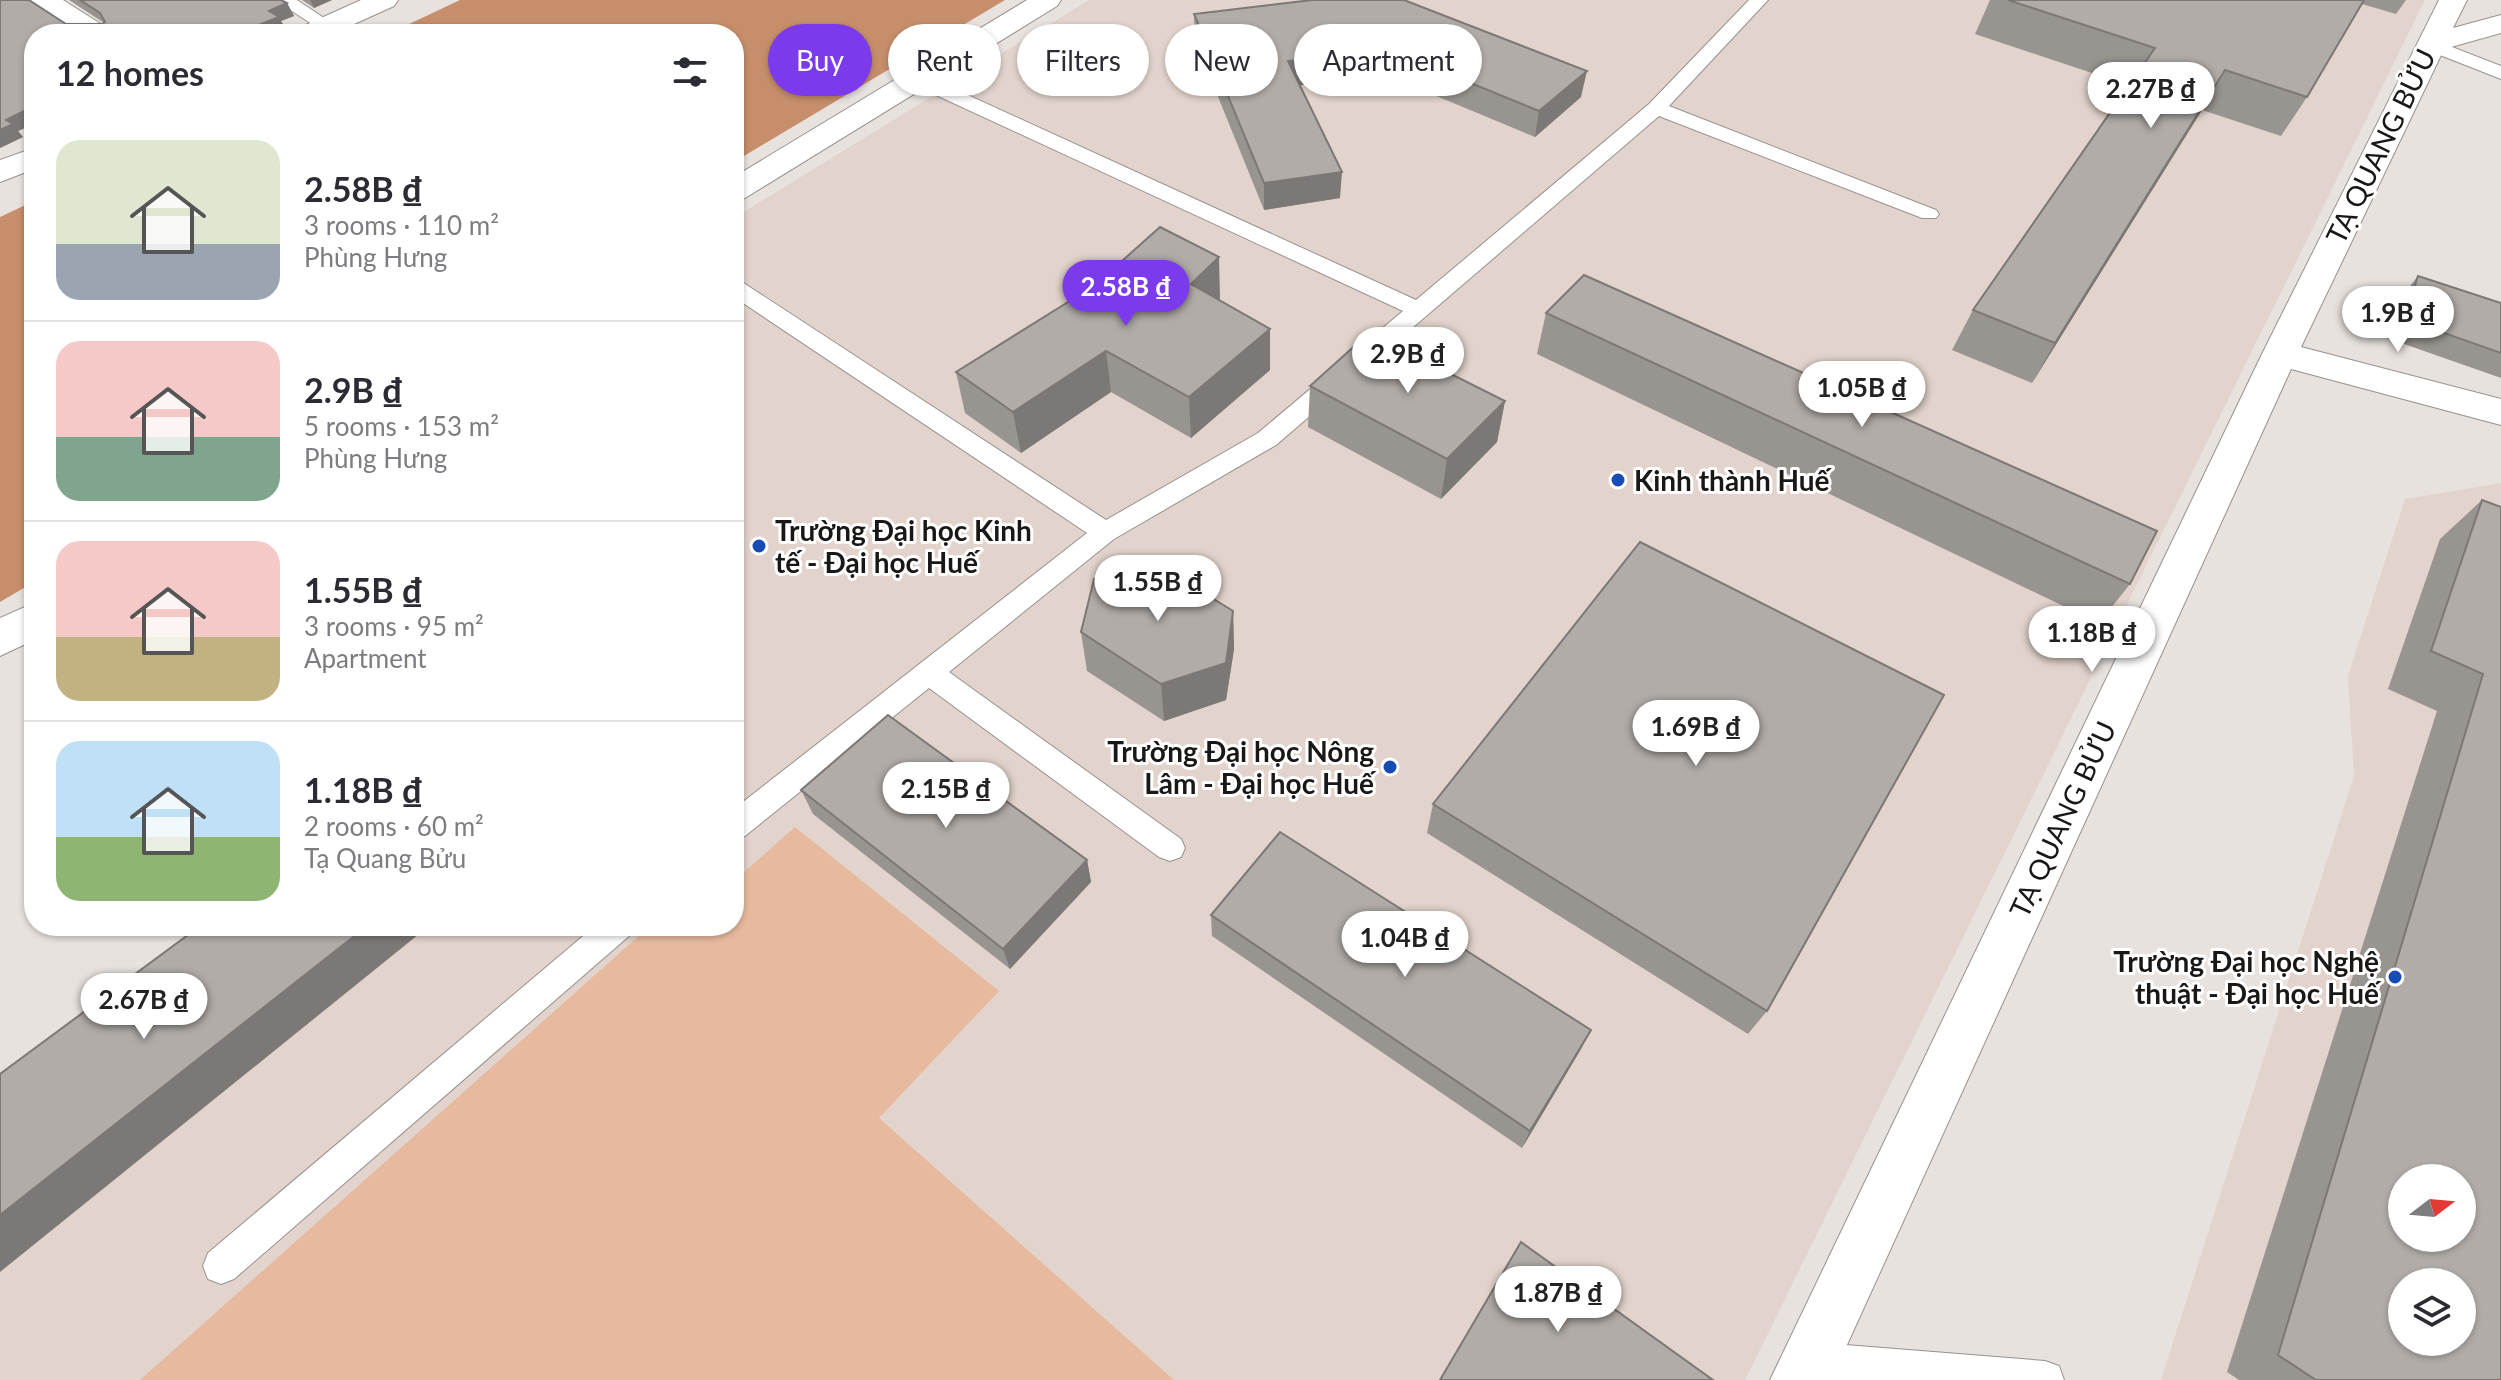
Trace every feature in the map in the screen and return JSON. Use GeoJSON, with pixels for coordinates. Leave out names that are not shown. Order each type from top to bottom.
{"type":"FeatureCollection","features":[{"type":"Feature","properties":{"kind":"street"},"geometry":{"type":"LineString","coordinates":[[45,0],[82,24]]}},
{"type":"Feature","properties":{"kind":"street"},"geometry":{"type":"LineString","coordinates":[[331,24],[384,0]]}},
{"type":"Feature","properties":{"kind":"street"},"geometry":{"type":"LineString","coordinates":[[1001,28],[1047,0]]}},
{"type":"Feature","properties":{"kind":"street","name":"TẠ QUANG BỬU"},"geometry":{"type":"LineString","coordinates":[[1804,1370],[2280,354],[2453,0]]}},
{"type":"Feature","properties":{"kind":"street"},"geometry":{"type":"LineString","coordinates":[[2429,44],[2501,24]]}},
{"type":"Feature","properties":{"kind":"street"},"geometry":{"type":"LineString","coordinates":[[744,185],[889,96]]}},
{"type":"Feature","properties":{"kind":"street"},"geometry":{"type":"LineString","coordinates":[[0,172],[24,161]]}},
{"type":"Feature","properties":{"kind":"street"},"geometry":{"type":"LineString","coordinates":[[2280,354],[2501,412]]}},
{"type":"Feature","properties":{"kind":"street"},"geometry":{"type":"LineString","coordinates":[[0,639],[24,625]]}},
{"type":"Feature","properties":{"kind":"lane"},"geometry":{"type":"LineString","coordinates":[[284,0],[311,24]]}},
{"type":"Feature","properties":{"kind":"lane"},"geometry":{"type":"LineString","coordinates":[[744,819],[1105,532],[1267,439],[1656,108],[1759,0]]}},
{"type":"Feature","properties":{"kind":"lane"},"geometry":{"type":"LineString","coordinates":[[2429,44],[2501,73]]}},
{"type":"Feature","properties":{"kind":"lane"},"geometry":{"type":"LineString","coordinates":[[954,96],[1417,309]]}},
{"type":"Feature","properties":{"kind":"lane"},"geometry":{"type":"LineString","coordinates":[[1656,108],[1929,214]]}},
{"type":"Feature","properties":{"kind":"lane"},"geometry":{"type":"LineString","coordinates":[[744,294],[1105,532]]}},
{"type":"Feature","properties":{"kind":"lane"},"geometry":{"type":"LineString","coordinates":[[928,672],[1170,848]]}},
{"type":"Feature","properties":{"kind":"lane"},"geometry":{"type":"LineString","coordinates":[[221,1266],[606,936]]}},
{"type":"Feature","properties":{"kind":"lane"},"geometry":{"type":"LineString","coordinates":[[1804,1370],[2045,1380]]}},
{"type":"Feature","properties":{"kind":"shaded area"},"geometry":{"type":"Polygon","coordinates":[[[460,0],[1005,0],[965,24],[888,24],[888,70],[872,80],[872,24],[768,24],[768,96],[844,96],[744,156],[744,24],[409,24],[460,0]]]}},
{"type":"Feature","properties":{"kind":"shaded area","name":"Trường Đại học Nông Lâm - Đại học Huế"},"geometry":{"type":"Polygon","coordinates":[[[1089,0],[2425,0],[1745,1380],[0,1380],[0,1100],[221,936],[744,936],[744,212],[933,96],[1001,96],[1001,54],[1017,44],[1017,96],[1149,96],[1149,24],[1050,24],[1089,0]]]}},
{"type":"Feature","properties":{"kind":"shaded area"},"geometry":{"type":"Polygon","coordinates":[[[24,206],[24,588],[0,602],[0,217],[24,206]]]}},
{"type":"Feature","properties":{"kind":"shaded area","name":"Trường Đại học Nghệ thuật - Đại học Huế"},"geometry":{"type":"Polygon","coordinates":[[[2501,483],[2501,1380],[2161,1380],[2354,776],[2348,676],[2405,499],[2501,483]]]}},
{"type":"Feature","properties":{"kind":"shaded area"},"geometry":{"type":"Polygon","coordinates":[[[795,827],[999,991],[879,1118],[1174,1380],[140,1380],[639,936],[744,936],[744,872],[795,827]]]}},
{"type":"Feature","properties":{"kind":"building"},"geometry":{"type":"Polygon","coordinates":[[[0,0],[29,0],[66,24],[24,24],[24,111],[6,120],[13,124],[0,130],[0,0]]]}},
{"type":"Feature","properties":{"kind":"building"},"geometry":{"type":"Polygon","coordinates":[[[80,0],[281,0],[287,3],[269,11],[279,17],[261,24],[102,24],[105,22],[100,13],[80,0]]]}},
{"type":"Feature","properties":{"kind":"building"},"geometry":{"type":"Polygon","coordinates":[[[1312,0],[1404,0],[1466,24],[1294,24],[1294,60],[1288,61],[1294,73],[1294,96],[1305,96],[1342,172],[1264,183],[1228,96],[1278,96],[1278,24],[1198,24],[1194,14],[1312,0]]]}},
{"type":"Feature","properties":{"kind":"building"},"geometry":{"type":"Polygon","coordinates":[[[2008,0],[2364,0],[2307,97],[2225,70],[2055,343],[1973,310],[2155,48],[2008,0]]]}},
{"type":"Feature","properties":{"kind":"building"},"geometry":{"type":"Polygon","coordinates":[[[1482,30],[1587,71],[1539,111],[1482,88],[1482,30]]]}},
{"type":"Feature","properties":{"kind":"building"},"geometry":{"type":"Polygon","coordinates":[[[1160,227],[1219,257],[1191,284],[1270,329],[1189,397],[1106,351],[1013,412],[956,372],[1068,302],[1113,269],[1160,227]]]}},
{"type":"Feature","properties":{"kind":"building"},"geometry":{"type":"Polygon","coordinates":[[[1584,275],[2157,531],[2130,584],[1546,313],[1584,275]]]}},
{"type":"Feature","properties":{"kind":"building"},"geometry":{"type":"Polygon","coordinates":[[[2418,276],[2501,303],[2501,353],[2404,319],[2418,276]]]}},
{"type":"Feature","properties":{"kind":"building"},"geometry":{"type":"Polygon","coordinates":[[[1369,333],[1505,401],[1447,459],[1310,386],[1369,333]]]}},
{"type":"Feature","properties":{"kind":"building"},"geometry":{"type":"Polygon","coordinates":[[[2482,500],[2501,507],[2501,1380],[2316,1380],[2278,1355],[2483,674],[2431,651],[2482,500]]]}},
{"type":"Feature","properties":{"kind":"building"},"geometry":{"type":"Polygon","coordinates":[[[1640,542],[1944,695],[1767,1011],[1433,804],[1640,542]]]}},
{"type":"Feature","properties":{"kind":"building"},"geometry":{"type":"Polygon","coordinates":[[[1155,563],[1233,611],[1226,663],[1161,684],[1081,632],[1094,579],[1155,563]]]}},
{"type":"Feature","properties":{"kind":"building"},"geometry":{"type":"Polygon","coordinates":[[[888,715],[1087,860],[1003,949],[801,790],[888,715]]]}},
{"type":"Feature","properties":{"kind":"building"},"geometry":{"type":"Polygon","coordinates":[[[1280,832],[1591,1030],[1530,1131],[1211,915],[1280,832]]]}},
{"type":"Feature","properties":{"kind":"building"},"geometry":{"type":"Polygon","coordinates":[[[186,936],[354,936],[0,1215],[0,1074],[186,936]]]}},
{"type":"Feature","properties":{"kind":"building"},"geometry":{"type":"Polygon","coordinates":[[[1521,1242],[1713,1380],[1440,1380],[1521,1242]]]}},
{"type":"Feature","properties":{"kind":"place","name":"Kinh thành Huế"},"geometry":{"type":"Point","coordinates":[1618,480]}},
{"type":"Feature","properties":{"kind":"place","name":"Trường Đại học Kinh tế - Đại học Huế"},"geometry":{"type":"Point","coordinates":[759,546]}},
{"type":"Feature","properties":{"kind":"place","name":"Trường Đại học Nông Lâm - Đại học Huế"},"geometry":{"type":"Point","coordinates":[1390,767]}},
{"type":"Feature","properties":{"kind":"place","name":"Trường Đại học Nghệ thuật - Đại học Huế"},"geometry":{"type":"Point","coordinates":[2395,977]}}]}
